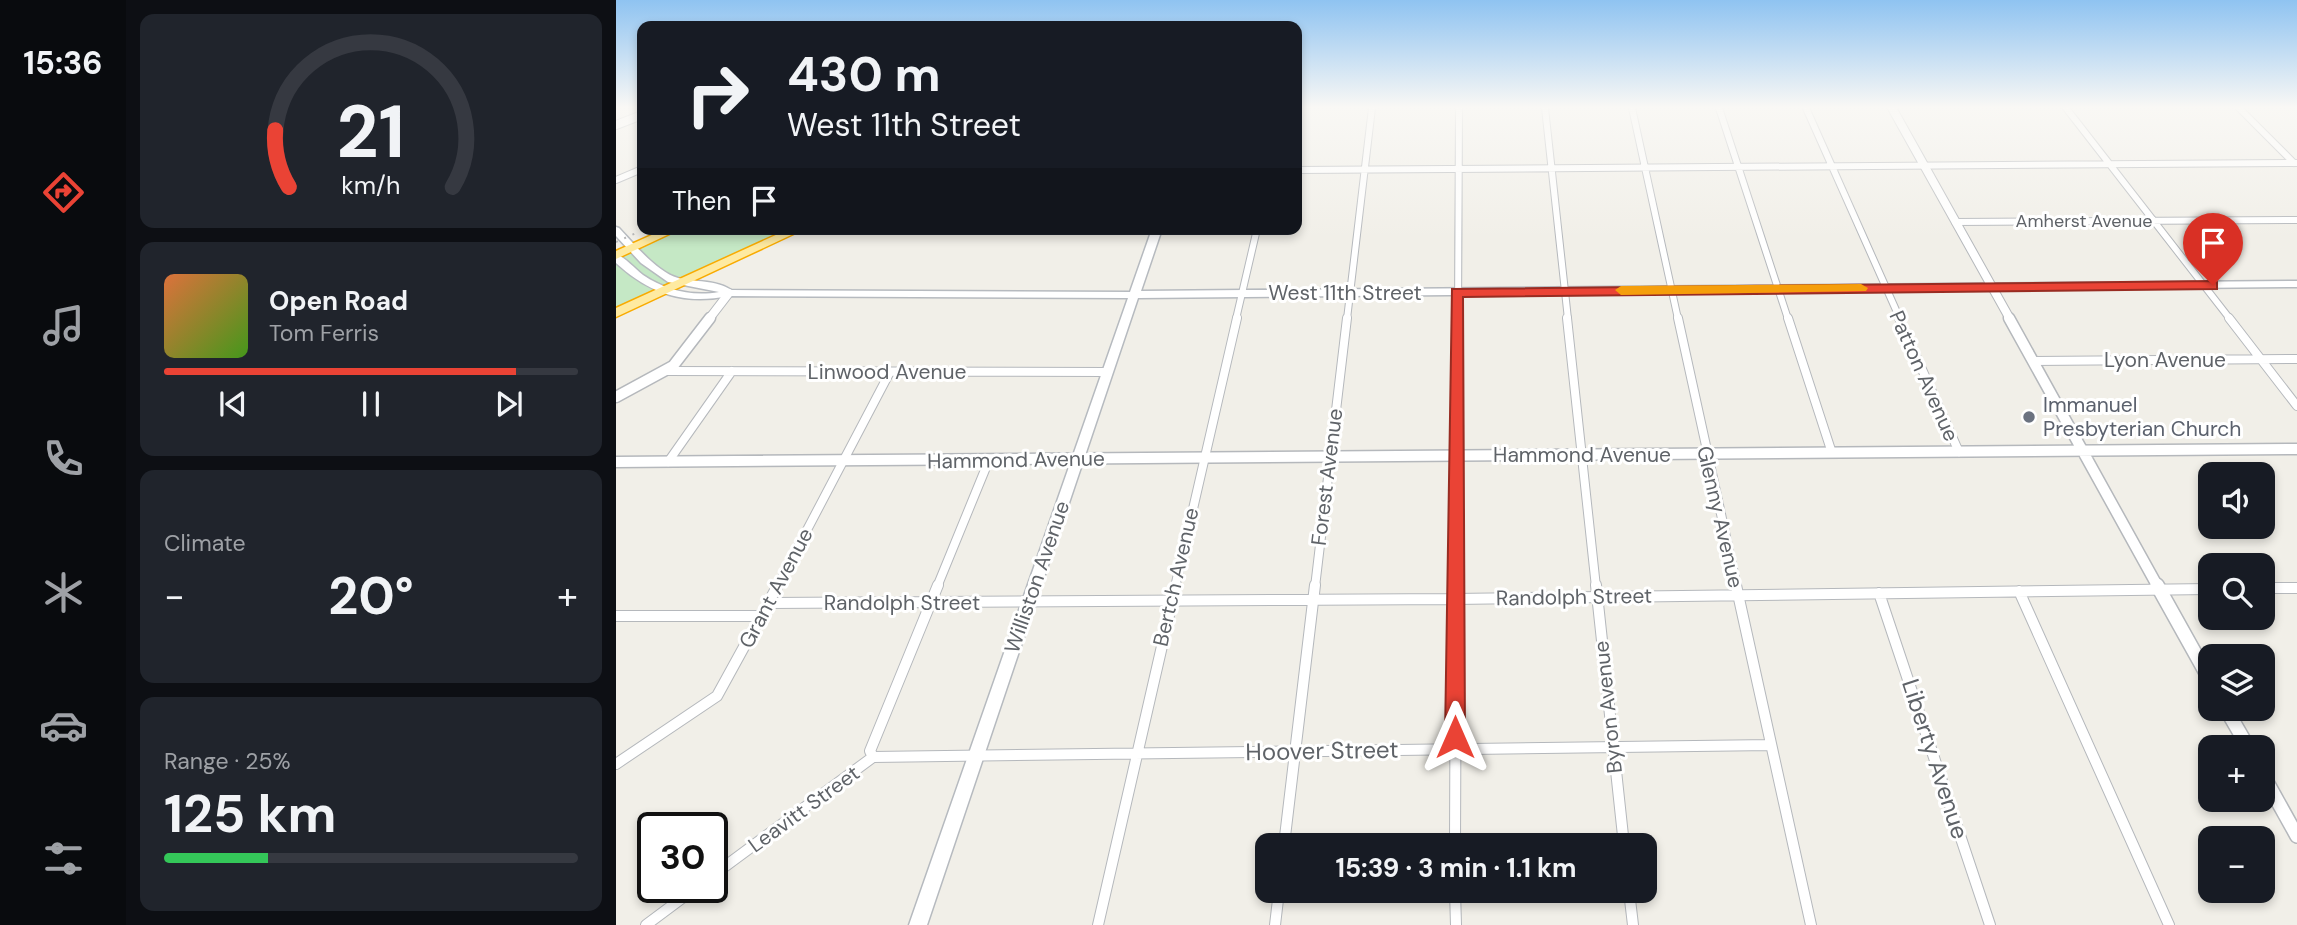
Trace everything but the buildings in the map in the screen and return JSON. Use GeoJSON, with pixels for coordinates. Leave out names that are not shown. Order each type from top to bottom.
{"type":"FeatureCollection","features":[{"type":"Feature","properties":{"kind":"highway"},"geometry":{"type":"LineString","coordinates":[[616,256],[661,235]]}},
{"type":"Feature","properties":{"kind":"highway"},"geometry":{"type":"LineString","coordinates":[[616,313],[786,235]]}},
{"type":"Feature","properties":{"kind":"main road","name":"West 11th Street"},"geometry":{"type":"LineString","coordinates":[[616,230],[657,270],[672,280],[724,289],[729,293]]}},
{"type":"Feature","properties":{"kind":"main road","name":"Williston Avenue"},"geometry":{"type":"LineString","coordinates":[[920,919],[1155,235]]}},
{"type":"Feature","properties":{"kind":"main road","name":"West 11th Street"},"geometry":{"type":"LineString","coordinates":[[616,256],[636,277],[662,292],[677,296],[715,297],[729,293],[1133,295],[2297,284]]}},
{"type":"Feature","properties":{"kind":"street","name":"Forest Avenue"},"geometry":{"type":"LineString","coordinates":[[1285,833],[1366,151]]}},
{"type":"Feature","properties":{"kind":"street"},"geometry":{"type":"LineString","coordinates":[[1455,833],[1459,151]]}},
{"type":"Feature","properties":{"kind":"street","name":"Byron Avenue"},"geometry":{"type":"LineString","coordinates":[[1550,151],[1623,833]]}},
{"type":"Feature","properties":{"kind":"street","name":"Glenny Avenue"},"geometry":{"type":"LineString","coordinates":[[1641,151],[1811,925]]}},
{"type":"Feature","properties":{"kind":"street"},"geometry":{"type":"LineString","coordinates":[[1733,151],[1832,453]]}},
{"type":"Feature","properties":{"kind":"street","name":"Patton Avenue"},"geometry":{"type":"LineString","coordinates":[[1824,151],[1959,452]]}},
{"type":"Feature","properties":{"kind":"street"},"geometry":{"type":"LineString","coordinates":[[1916,151],[2198,658]]}},
{"type":"Feature","properties":{"kind":"street"},"geometry":{"type":"LineString","coordinates":[[2099,151],[2297,406]]}},
{"type":"Feature","properties":{"kind":"street"},"geometry":{"type":"LineString","coordinates":[[2283,151],[2296,164]]}},
{"type":"Feature","properties":{"kind":"street"},"geometry":{"type":"LineString","coordinates":[[1302,170],[2296,164]]}},
{"type":"Feature","properties":{"kind":"street"},"geometry":{"type":"LineString","coordinates":[[616,180],[637,171]]}},
{"type":"Feature","properties":{"kind":"street","name":"Amherst Avenue"},"geometry":{"type":"LineString","coordinates":[[1955,222],[2297,220]]}},
{"type":"Feature","properties":{"kind":"street","name":"Bertch Avenue"},"geometry":{"type":"LineString","coordinates":[[1098,925],[1256,235]]}},
{"type":"Feature","properties":{"kind":"street"},"geometry":{"type":"LineString","coordinates":[[616,397],[667,371],[679,360],[729,293]]}},
{"type":"Feature","properties":{"kind":"street","name":"Lyon Avenue"},"geometry":{"type":"LineString","coordinates":[[2033,361],[2297,359]]}},
{"type":"Feature","properties":{"kind":"street","name":"Linwood Avenue"},"geometry":{"type":"LineString","coordinates":[[667,371],[1107,372]]}},
{"type":"Feature","properties":{"kind":"street"},"geometry":{"type":"LineString","coordinates":[[668,462],[732,371]]}},
{"type":"Feature","properties":{"kind":"street","name":"Grant Avenue"},"geometry":{"type":"LineString","coordinates":[[616,764],[717,696],[762,617],[890,372]]}},
{"type":"Feature","properties":{"kind":"street","name":"Hammond Avenue"},"geometry":{"type":"LineString","coordinates":[[616,462],[2297,449]]}},
{"type":"Feature","properties":{"kind":"street","name":"Leavitt Street"},"geometry":{"type":"LineString","coordinates":[[728,864],[873,757],[870,751],[989,460]]}},
{"type":"Feature","properties":{"kind":"street"},"geometry":{"type":"LineString","coordinates":[[2275,588],[2297,588]]}},
{"type":"Feature","properties":{"kind":"street","name":"Randolph Street"},"geometry":{"type":"LineString","coordinates":[[769,603],[1455,599],[2198,589]]}},
{"type":"Feature","properties":{"kind":"street"},"geometry":{"type":"LineString","coordinates":[[2020,591],[2169,925]]}},
{"type":"Feature","properties":{"kind":"street","name":"Liberty Avenue"},"geometry":{"type":"LineString","coordinates":[[1880,593],[1990,925]]}},
{"type":"Feature","properties":{"kind":"street"},"geometry":{"type":"LineString","coordinates":[[617,617],[762,617]]}},
{"type":"Feature","properties":{"kind":"street","name":"Hoover Street"},"geometry":{"type":"LineString","coordinates":[[873,757],[1771,745]]}},
{"type":"Feature","properties":{"kind":"street"},"geometry":{"type":"LineString","coordinates":[[2275,797],[2297,836]]}},
{"type":"Feature","properties":{"kind":"street"},"geometry":{"type":"LineString","coordinates":[[646,925],[676,903]]}},
{"type":"Feature","properties":{"kind":"street"},"geometry":{"type":"LineString","coordinates":[[1275,925],[1278,903]]}},
{"type":"Feature","properties":{"kind":"street"},"geometry":{"type":"LineString","coordinates":[[1455,903],[1456,925]]}},
{"type":"Feature","properties":{"kind":"street"},"geometry":{"type":"LineString","coordinates":[[1630,903],[1633,925]]}},
{"type":"Feature","properties":{"kind":"street"},"geometry":{"type":"LineString","coordinates":[[909,925],[920,919]]}},
{"type":"Feature","properties":{"kind":"green space"},"geometry":{"type":"Polygon","coordinates":[[[661,235],[786,235],[616,313],[616,255],[661,235]]]}},
{"type":"Feature","properties":{"kind":"railway"},"geometry":{"type":"LineString","coordinates":[[616,242],[637,233]]}},
{"type":"Feature","properties":{"kind":"slow traffic"},"geometry":{"type":"LineString","coordinates":[[1621,290],[1861,288]]}},
{"type":"Feature","properties":{"kind":"place","name":"Immanuel Presbyterian Church"},"geometry":{"type":"Point","coordinates":[2029,417]}},
{"type":"Feature","properties":{"kind":"route"},"geometry":{"type":"LineString","coordinates":[[1455,737],[1457,292],[2213,285]]}}]}
